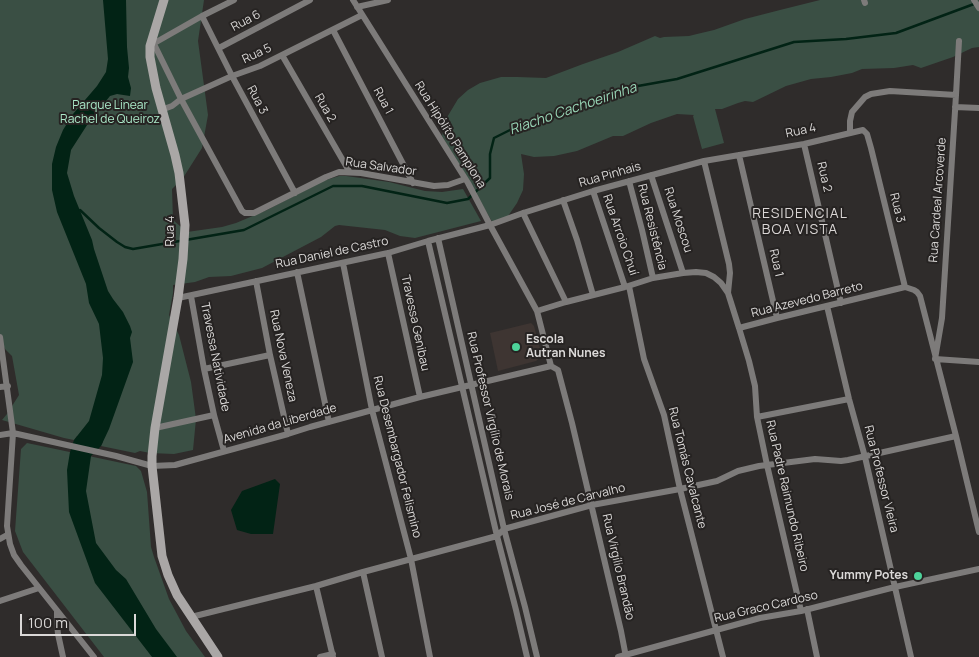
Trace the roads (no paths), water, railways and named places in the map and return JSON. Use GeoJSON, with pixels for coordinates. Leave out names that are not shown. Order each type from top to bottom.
{"type":"FeatureCollection","features":[{"type":"Feature","properties":{"kind":"main road","name":"Rua 4"},"geometry":{"type":"LineString","coordinates":[[164,0],[150,57],[161,110],[179,173],[185,225],[178,298],[155,428],[152,466],[162,556],[168,575],[176,595],[218,657]]}},
{"type":"Feature","properties":{"kind":"street"},"geometry":{"type":"LineString","coordinates":[[181,99],[152,45],[234,0]]}},
{"type":"Feature","properties":{"kind":"street","name":"Rua 6"},"geometry":{"type":"LineString","coordinates":[[219,48],[310,0]]}},
{"type":"Feature","properties":{"kind":"street","name":"Rua Hipólito Pamplona"},"geometry":{"type":"LineString","coordinates":[[353,0],[467,181],[537,311]]}},
{"type":"Feature","properties":{"kind":"street"},"geometry":{"type":"LineString","coordinates":[[357,7],[388,0]]}},
{"type":"Feature","properties":{"kind":"street"},"geometry":{"type":"LineString","coordinates":[[974,0],[979,8]]}},
{"type":"Feature","properties":{"kind":"street","name":"Rua 5"},"geometry":{"type":"LineString","coordinates":[[161,110],[232,76],[260,66],[362,15]]}},
{"type":"Feature","properties":{"kind":"street","name":"Rua 3"},"geometry":{"type":"LineString","coordinates":[[202,16],[294,193]]}},
{"type":"Feature","properties":{"kind":"street","name":"Rua 1"},"geometry":{"type":"LineString","coordinates":[[333,30],[413,183]]}},
{"type":"Feature","properties":{"kind":"street","name":"Rua Cardeal Arcoverde"},"geometry":{"type":"LineString","coordinates":[[936,360],[942,318],[959,41]]}},
{"type":"Feature","properties":{"kind":"street","name":"Rua 2"},"geometry":{"type":"LineString","coordinates":[[282,55],[349,172]]}},
{"type":"Feature","properties":{"kind":"street"},"geometry":{"type":"LineString","coordinates":[[850,133],[852,112],[865,97],[871,94],[890,91],[956,95]]}},
{"type":"Feature","properties":{"kind":"street","name":"Rua Salvador"},"geometry":{"type":"LineString","coordinates":[[181,99],[242,211],[248,214],[254,213],[339,172],[349,172],[430,186],[467,181]]}},
{"type":"Feature","properties":{"kind":"street"},"geometry":{"type":"LineString","coordinates":[[955,108],[979,108]]}},
{"type":"Feature","properties":{"kind":"street","name":"Rua 4"},"geometry":{"type":"LineString","coordinates":[[739,155],[804,144],[862,130],[867,134]]}},
{"type":"Feature","properties":{"kind":"street","name":"Rua 3"},"geometry":{"type":"LineString","coordinates":[[867,134],[908,288]]}},
{"type":"Feature","properties":{"kind":"street","name":"Rua 2"},"geometry":{"type":"LineString","coordinates":[[804,144],[841,303]]}},
{"type":"Feature","properties":{"kind":"street","name":"Rua 1"},"geometry":{"type":"LineString","coordinates":[[739,155],[777,318]]}},
{"type":"Feature","properties":{"kind":"street","name":"Rua Pinhais"},"geometry":{"type":"LineString","coordinates":[[490,225],[593,191],[704,161],[739,155]]}},
{"type":"Feature","properties":{"kind":"street"},"geometry":{"type":"LineString","coordinates":[[704,161],[729,264],[728,293]]}},
{"type":"Feature","properties":{"kind":"street","name":"Rua Moscou"},"geometry":{"type":"LineString","coordinates":[[651,175],[683,272]]}},
{"type":"Feature","properties":{"kind":"street","name":"Rua Resistência"},"geometry":{"type":"LineString","coordinates":[[629,181],[653,278]]}},
{"type":"Feature","properties":{"kind":"street","name":"Rua Arroio Chuí"},"geometry":{"type":"LineString","coordinates":[[593,191],[627,286]]}},
{"type":"Feature","properties":{"kind":"street"},"geometry":{"type":"LineString","coordinates":[[563,200],[593,295]]}},
{"type":"Feature","properties":{"kind":"street"},"geometry":{"type":"LineString","coordinates":[[523,213],[566,302]]}},
{"type":"Feature","properties":{"kind":"street","name":"Rua Daniel de Castro"},"geometry":{"type":"LineString","coordinates":[[178,298],[388,253],[428,240],[490,225]]}},
{"type":"Feature","properties":{"kind":"street","name":"Rua Professor Virgílio de Morais"},"geometry":{"type":"LineString","coordinates":[[438,238],[504,529],[537,657]]}},
{"type":"Feature","properties":{"kind":"street","name":"Rua Professor Virgílio de Morais"},"geometry":{"type":"LineString","coordinates":[[428,240],[526,657]]}},
{"type":"Feature","properties":{"kind":"street","name":"Travessa Genibau"},"geometry":{"type":"LineString","coordinates":[[388,253],[420,397]]}},
{"type":"Feature","properties":{"kind":"street","name":"Rua Desembargador Felismino"},"geometry":{"type":"LineString","coordinates":[[344,263],[372,410],[411,559],[430,657]]}},
{"type":"Feature","properties":{"kind":"street"},"geometry":{"type":"LineString","coordinates":[[297,272],[330,422]]}},
{"type":"Feature","properties":{"kind":"street","name":"Rua Azevedo Barreto"},"geometry":{"type":"LineString","coordinates":[[537,311],[653,278],[683,272],[706,273],[721,283],[728,293],[739,328],[908,288]]}},
{"type":"Feature","properties":{"kind":"street","name":"Rua Nova Veneza"},"geometry":{"type":"LineString","coordinates":[[256,282],[288,434]]}},
{"type":"Feature","properties":{"kind":"street","name":"Rua Tomás Cavalcante"},"geometry":{"type":"LineString","coordinates":[[627,286],[644,359],[664,414],[680,489],[723,657]]}},
{"type":"Feature","properties":{"kind":"street","name":"Rua Cardeal Arcoverde"},"geometry":{"type":"LineString","coordinates":[[908,288],[917,292],[920,296],[979,532]]}},
{"type":"Feature","properties":{"kind":"street","name":"Travessa Natividade"},"geometry":{"type":"LineString","coordinates":[[192,296],[204,369],[224,451]]}},
{"type":"Feature","properties":{"kind":"street","name":"Rua Professor Vieira"},"geometry":{"type":"LineString","coordinates":[[827,306],[865,457],[911,657]]}},
{"type":"Feature","properties":{"kind":"street","name":"Rua Virgílio Brandão"},"geometry":{"type":"LineString","coordinates":[[537,311],[552,366],[558,370],[572,423],[626,656]]}},
{"type":"Feature","properties":{"kind":"street","name":"Rua Padre Raimundo Ribeiro"},"geometry":{"type":"LineString","coordinates":[[739,328],[754,386],[766,465],[817,657]]}},
{"type":"Feature","properties":{"kind":"street"},"geometry":{"type":"LineString","coordinates":[[0,337],[13,433],[7,535],[14,555],[20,565],[94,657]]}},
{"type":"Feature","properties":{"kind":"street"},"geometry":{"type":"LineString","coordinates":[[204,369],[270,355]]}},
{"type":"Feature","properties":{"kind":"street"},"geometry":{"type":"LineString","coordinates":[[936,360],[979,362]]}},
{"type":"Feature","properties":{"kind":"street","name":"Avenida da Liberdade"},"geometry":{"type":"LineString","coordinates":[[13,433],[152,466],[175,464],[462,386],[552,366]]}},
{"type":"Feature","properties":{"kind":"street"},"geometry":{"type":"LineString","coordinates":[[0,387],[8,386]]}},
{"type":"Feature","properties":{"kind":"street"},"geometry":{"type":"LineString","coordinates":[[758,417],[849,399]]}},
{"type":"Feature","properties":{"kind":"street"},"geometry":{"type":"LineString","coordinates":[[155,428],[214,415]]}},
{"type":"Feature","properties":{"kind":"street"},"geometry":{"type":"LineString","coordinates":[[0,435],[13,433]]}},
{"type":"Feature","properties":{"kind":"street","name":"Rua José de Carvalho"},"geometry":{"type":"LineString","coordinates":[[497,536],[504,529],[592,505],[718,481],[738,471],[766,465],[815,459],[841,461],[956,436]]}},
{"type":"Feature","properties":{"kind":"street"},"geometry":{"type":"LineString","coordinates":[[478,453],[487,451]]}},
{"type":"Feature","properties":{"kind":"street"},"geometry":{"type":"LineString","coordinates":[[0,539],[7,535]]}},
{"type":"Feature","properties":{"kind":"street"},"geometry":{"type":"LineString","coordinates":[[191,616],[316,586],[497,536]]}},
{"type":"Feature","properties":{"kind":"street","name":"Rua Graco Cardoso"},"geometry":{"type":"LineString","coordinates":[[618,657],[760,618],[804,610],[895,587],[979,569]]}},
{"type":"Feature","properties":{"kind":"street"},"geometry":{"type":"LineString","coordinates":[[363,572],[382,657]]}},
{"type":"Feature","properties":{"kind":"street"},"geometry":{"type":"LineString","coordinates":[[316,586],[333,655],[320,657]]}},
{"type":"Feature","properties":{"kind":"street"},"geometry":{"type":"LineString","coordinates":[[0,601],[39,588]]}},
{"type":"Feature","properties":{"kind":"street"},"geometry":{"type":"LineString","coordinates":[[516,610],[525,607]]}},
{"type":"Feature","properties":{"kind":"street"},"geometry":{"type":"LineString","coordinates":[[57,612],[56,624],[62,657]]}},
{"type":"Feature","properties":{"kind":"waterway","name":"Riacho Cachoeirinha"},"geometry":{"type":"LineString","coordinates":[[80,210],[117,242],[133,249],[244,230],[333,186],[362,186],[447,203],[468,199],[490,178],[490,154],[494,138],[512,129],[552,117],[638,86],[677,79],[794,42],[846,39],[896,33],[974,4]]}},
{"type":"Feature","properties":{"kind":"place","name":"Escola Autran Nunes"},"geometry":{"type":"Point","coordinates":[516,347]}},
{"type":"Feature","properties":{"kind":"place","name":"Yummy Potes"},"geometry":{"type":"Point","coordinates":[918,576]}},
{"type":"Feature","properties":{"kind":"district","name":"RESIDENCIAL BOA VISTA"},"geometry":{"type":"Point","coordinates":[800,222]}},
{"type":"Feature","properties":{"kind":"park label","name":"Parque Linear Rachel de Queiroz"},"geometry":{"type":"Point","coordinates":[110,113]}}]}
